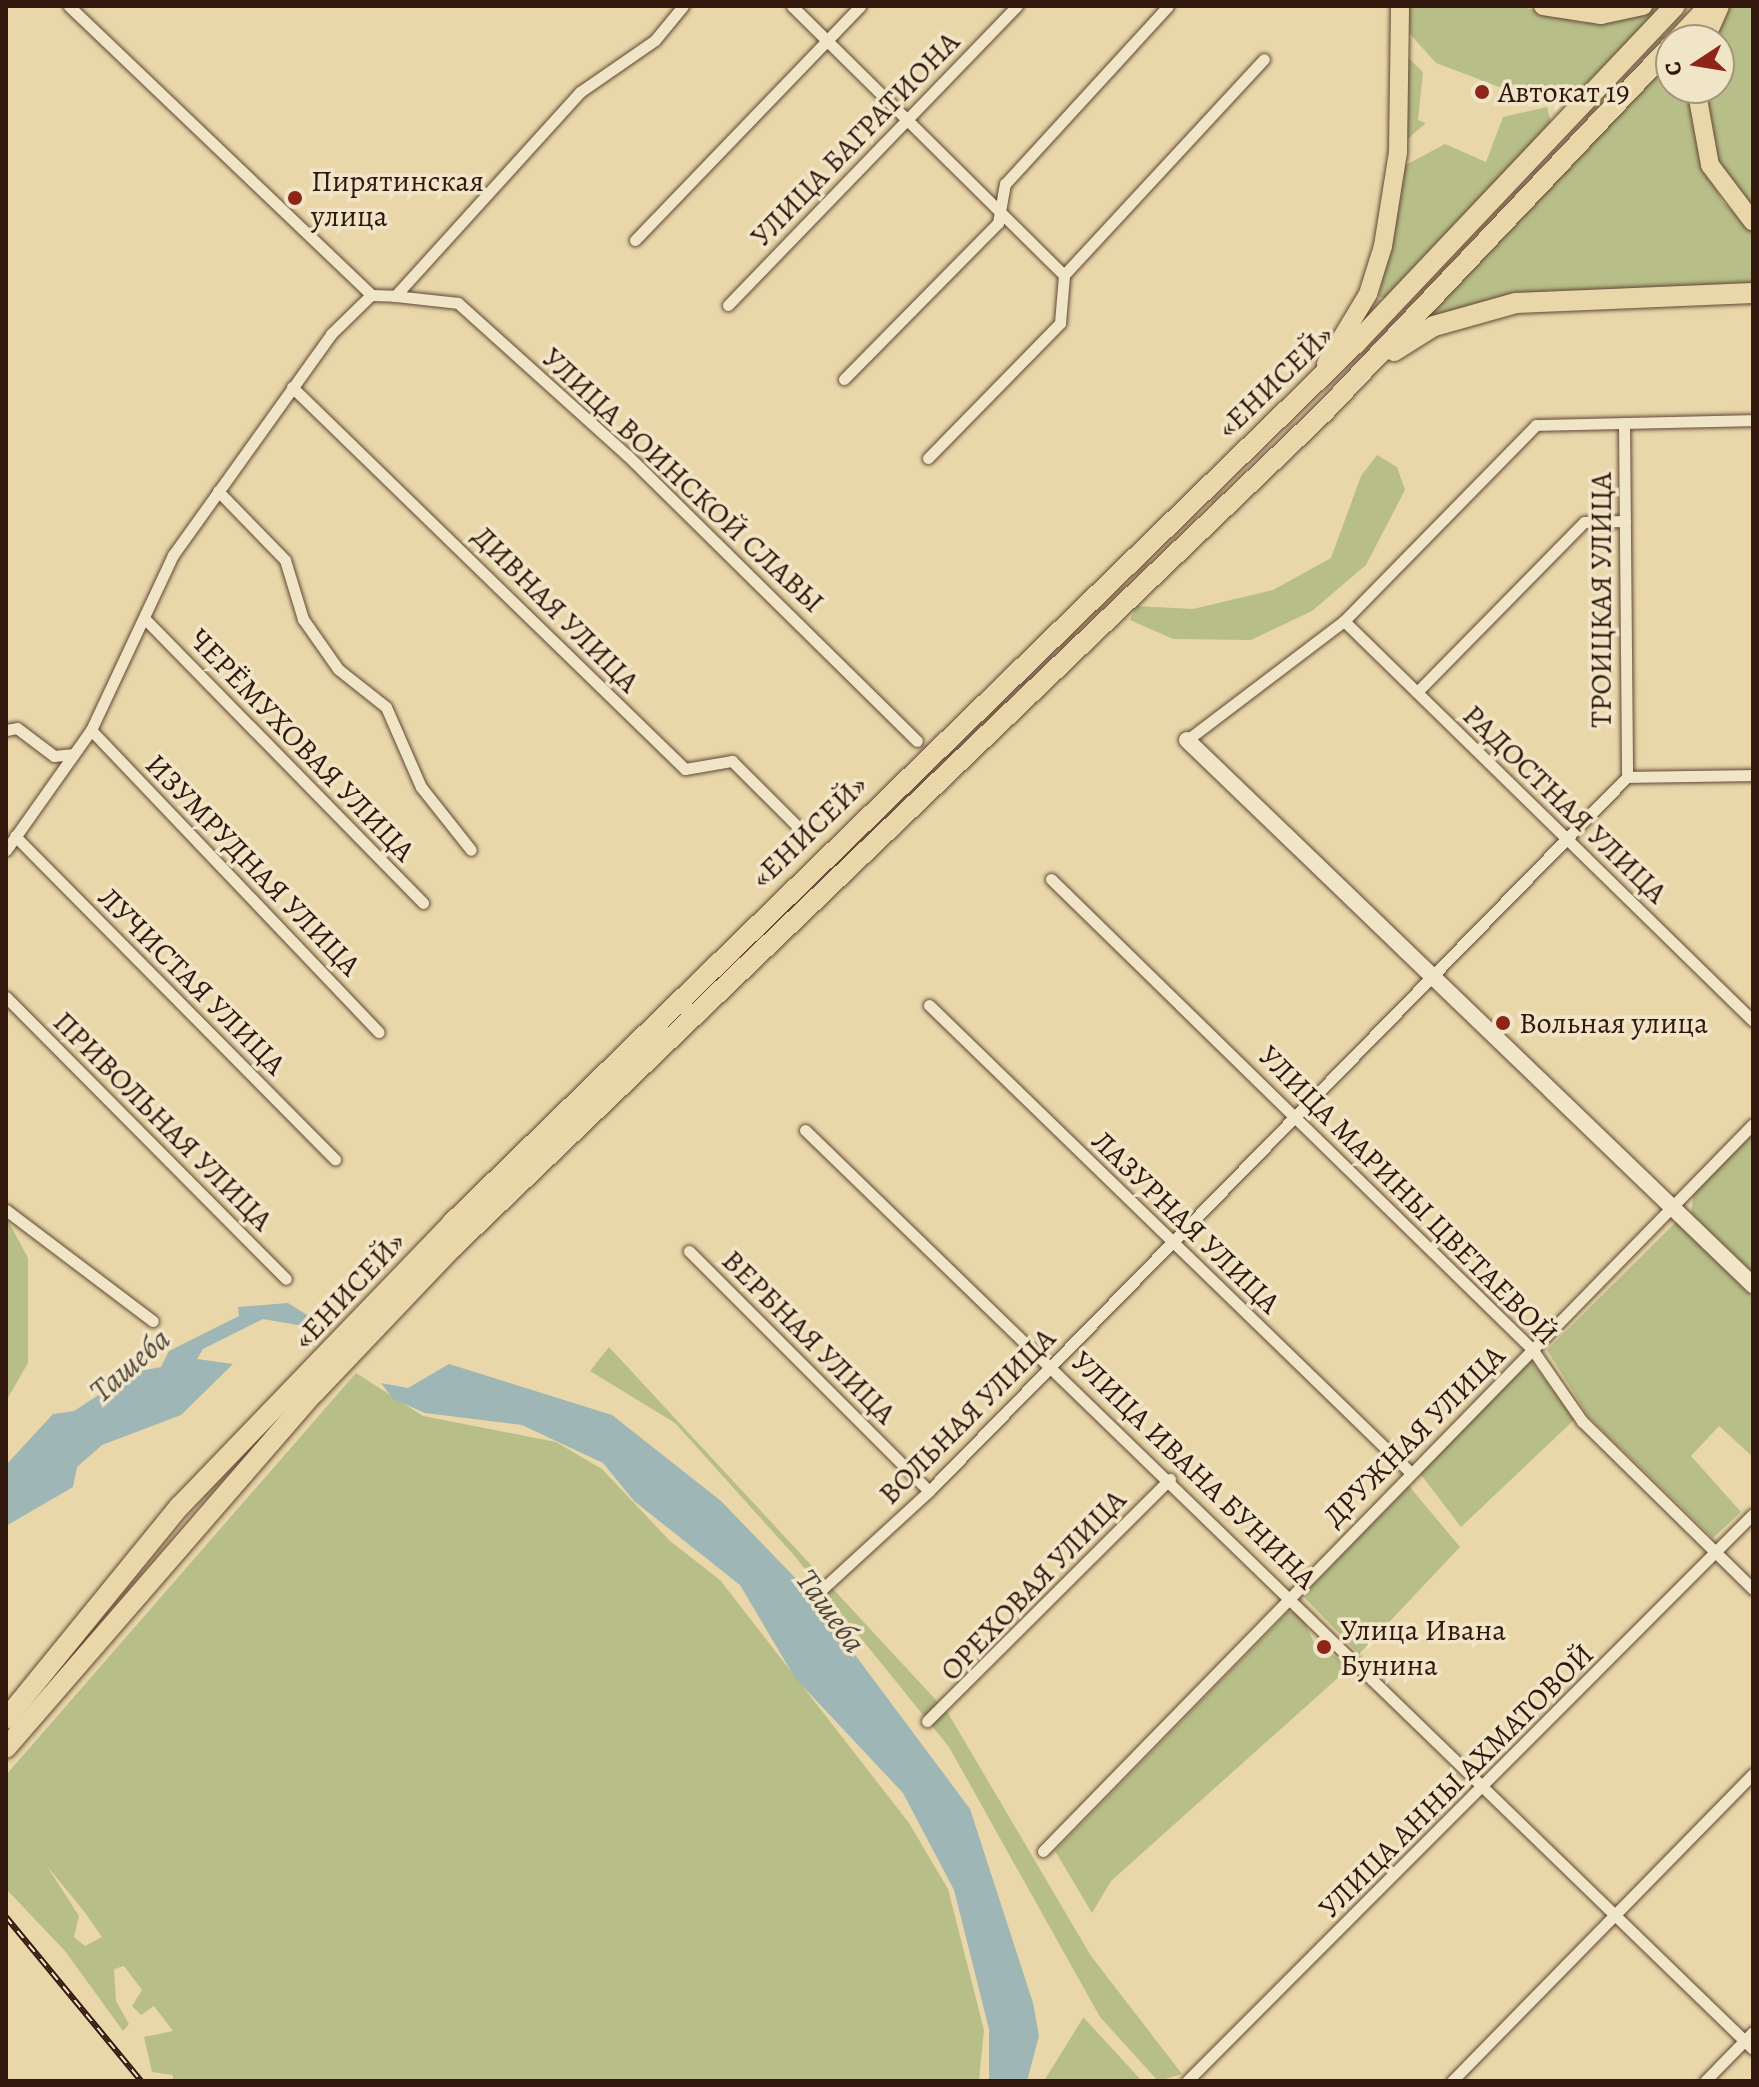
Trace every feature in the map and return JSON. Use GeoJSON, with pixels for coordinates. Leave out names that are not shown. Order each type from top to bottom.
{"type":"FeatureCollection","features":[{"type":"Feature","properties":{"kind":"highway","name":"«ЕНИСЕЙ»"},"geometry":{"type":"LineString","coordinates":[[6,1748],[18,1715],[180,1506],[452,1223],[1297,401],[1675,6]]}},
{"type":"Feature","properties":{"kind":"highway"},"geometry":{"type":"LineString","coordinates":[[1692,24],[1709,6]]}},
{"type":"Feature","properties":{"kind":"highway","name":"«ЕНИСЕЙ»"},"geometry":{"type":"LineString","coordinates":[[18,1715],[314,1393],[453,1247],[1325,411],[1655,63]]}},
{"type":"Feature","properties":{"kind":"highway"},"geometry":{"type":"LineString","coordinates":[[1325,411],[1405,341],[1473,311],[1626,293],[1753,293]]}},
{"type":"Feature","properties":{"kind":"main road"},"geometry":{"type":"LineString","coordinates":[[1297,401],[1368,294],[1383,246],[1398,152],[1400,6]]}},
{"type":"Feature","properties":{"kind":"main road"},"geometry":{"type":"LineString","coordinates":[[1543,6],[1601,15],[1643,6]]}},
{"type":"Feature","properties":{"kind":"main road"},"geometry":{"type":"LineString","coordinates":[[1699,104],[1710,165],[1753,222]]}},
{"type":"Feature","properties":{"kind":"street"},"geometry":{"type":"LineString","coordinates":[[6,850],[91,730],[146,620],[173,555],[292,387],[371,295],[69,6]]}},
{"type":"Feature","properties":{"kind":"street"},"geometry":{"type":"LineString","coordinates":[[395,296],[580,92],[655,40],[683,6]]}},
{"type":"Feature","properties":{"kind":"street"},"geometry":{"type":"LineString","coordinates":[[792,6],[1064,275]]}},
{"type":"Feature","properties":{"kind":"street"},"geometry":{"type":"LineString","coordinates":[[635,240],[860,6]]}},
{"type":"Feature","properties":{"kind":"street","name":"УЛИЦА БАГРАТИОНА"},"geometry":{"type":"LineString","coordinates":[[728,305],[1017,6]]}},
{"type":"Feature","properties":{"kind":"street"},"geometry":{"type":"LineString","coordinates":[[844,379],[998,223],[1005,184],[1168,6]]}},
{"type":"Feature","properties":{"kind":"street"},"geometry":{"type":"LineString","coordinates":[[928,458],[1060,323],[1064,275],[1264,59]]}},
{"type":"Feature","properties":{"kind":"street","name":"УЛИЦА ВОИНСКОЙ СЛАВЫ"},"geometry":{"type":"LineString","coordinates":[[371,295],[458,303],[627,455],[917,741]]}},
{"type":"Feature","properties":{"kind":"street","name":"ДИВНАЯ УЛИЦА"},"geometry":{"type":"LineString","coordinates":[[292,387],[685,769],[732,761],[796,825]]}},
{"type":"Feature","properties":{"kind":"street"},"geometry":{"type":"LineString","coordinates":[[1753,420],[1536,425],[1344,621],[1187,740],[1753,1285]]}},
{"type":"Feature","properties":{"kind":"street","name":"ТРОИЦКАЯ УЛИЦА"},"geometry":{"type":"LineString","coordinates":[[1624,423],[1627,777]]}},
{"type":"Feature","properties":{"kind":"street"},"geometry":{"type":"LineString","coordinates":[[218,491],[285,560],[303,619],[338,669],[386,707],[421,787],[471,850]]}},
{"type":"Feature","properties":{"kind":"street"},"geometry":{"type":"LineString","coordinates":[[1417,692],[1584,522],[1625,521]]}},
{"type":"Feature","properties":{"kind":"street","name":"ЧЕРЁМУХОВАЯ УЛИЦА"},"geometry":{"type":"LineString","coordinates":[[146,620],[423,903]]}},
{"type":"Feature","properties":{"kind":"street","name":"РАДОСТНАЯ УЛИЦА"},"geometry":{"type":"LineString","coordinates":[[1344,621],[1753,1021]]}},
{"type":"Feature","properties":{"kind":"street"},"geometry":{"type":"LineString","coordinates":[[6,730],[17,728],[54,756],[74,754]]}},
{"type":"Feature","properties":{"kind":"street","name":"ИЗУМРУДНАЯ УЛИЦА"},"geometry":{"type":"LineString","coordinates":[[91,730],[379,1032]]}},
{"type":"Feature","properties":{"kind":"street"},"geometry":{"type":"LineString","coordinates":[[1627,777],[1753,775]]}},
{"type":"Feature","properties":{"kind":"street","name":"ВОЛЬНАЯ УЛИЦА"},"geometry":{"type":"LineString","coordinates":[[820,1591],[929,1491],[1627,777]]}},
{"type":"Feature","properties":{"kind":"street","name":"ЛУЧИСТАЯ УЛИЦА"},"geometry":{"type":"LineString","coordinates":[[15,836],[335,1159]]}},
{"type":"Feature","properties":{"kind":"street","name":"УЛИЦА МАРИНЫ ЦВЕТАЕВОЙ"},"geometry":{"type":"LineString","coordinates":[[1051,879],[1296,1115],[1532,1349],[1582,1421],[1753,1589]]}},
{"type":"Feature","properties":{"kind":"street","name":"ПРИВОЛЬНАЯ УЛИЦА"},"geometry":{"type":"LineString","coordinates":[[6,997],[286,1279]]}},
{"type":"Feature","properties":{"kind":"street","name":"ЛАЗУРНАЯ УЛИЦА"},"geometry":{"type":"LineString","coordinates":[[929,1005],[1410,1472]]}},
{"type":"Feature","properties":{"kind":"street","name":"ДРУЖНАЯ УЛИЦА"},"geometry":{"type":"LineString","coordinates":[[1043,1851],[1753,1124]]}},
{"type":"Feature","properties":{"kind":"street","name":"УЛИЦА ИВАНА БУНИНА"},"geometry":{"type":"LineString","coordinates":[[805,1130],[1291,1596],[1615,1915],[1750,2041]]}},
{"type":"Feature","properties":{"kind":"street"},"geometry":{"type":"LineString","coordinates":[[6,1210],[153,1321]]}},
{"type":"Feature","properties":{"kind":"street","name":"ВЕРБНАЯ УЛИЦА"},"geometry":{"type":"LineString","coordinates":[[689,1251],[929,1491]]}},
{"type":"Feature","properties":{"kind":"street","name":"ОРЕХОВАЯ УЛИЦА"},"geometry":{"type":"LineString","coordinates":[[927,1721],[1170,1479]]}},
{"type":"Feature","properties":{"kind":"street","name":"УЛИЦА АННЫ АХМАТОВОЙ"},"geometry":{"type":"LineString","coordinates":[[1189,2080],[1486,1788],[1753,1514]]}},
{"type":"Feature","properties":{"kind":"street"},"geometry":{"type":"LineString","coordinates":[[1452,2081],[1753,1774]]}},
{"type":"Feature","properties":{"kind":"street"},"geometry":{"type":"LineString","coordinates":[[1705,2081],[1750,2041]]}},
{"type":"Feature","properties":{"kind":"green space"},"geometry":{"type":"Polygon","coordinates":[[[1405,6],[1518,6],[1583,23],[1662,6],[1584,86],[1510,91],[1436,63],[1409,33],[1405,6]]]}},
{"type":"Feature","properties":{"kind":"green space"},"geometry":{"type":"Polygon","coordinates":[[[1729,6],[1753,6],[1753,215],[1716,163],[1707,104],[1735,104],[1735,24],[1721,24],[1729,6]]]}},
{"type":"Feature","properties":{"kind":"green space"},"geometry":{"type":"Polygon","coordinates":[[[1403,53],[1423,72],[1418,120],[1426,123],[1404,142],[1403,53]]]}},
{"type":"Feature","properties":{"kind":"green space"},"geometry":{"type":"Polygon","coordinates":[[[1655,69],[1655,104],[1694,104],[1704,167],[1722,201],[1753,231],[1753,288],[1579,292],[1413,325],[1655,69]]]}},
{"type":"Feature","properties":{"kind":"green space"},"geometry":{"type":"Polygon","coordinates":[[[1547,107],[1551,122],[1433,256],[1387,298],[1379,297],[1402,167],[1445,144],[1486,162],[1503,117],[1547,107]]]}},
{"type":"Feature","properties":{"kind":"green space"},"geometry":{"type":"Polygon","coordinates":[[[1377,455],[1397,467],[1405,490],[1366,565],[1312,611],[1251,640],[1173,639],[1130,620],[1136,606],[1193,609],[1273,590],[1331,558],[1361,476],[1377,455]]]}},
{"type":"Feature","properties":{"kind":"green space"},"geometry":{"type":"Polygon","coordinates":[[[1753,1134],[1753,1273],[1691,1213],[1694,1190],[1753,1134]]]}},
{"type":"Feature","properties":{"kind":"green space"},"geometry":{"type":"Polygon","coordinates":[[[6,1217],[28,1258],[28,1363],[6,1401],[6,1217]]]}},
{"type":"Feature","properties":{"kind":"green space"},"geometry":{"type":"Polygon","coordinates":[[[1676,1222],[1753,1298],[1753,1457],[1719,1426],[1691,1456],[1741,1512],[1713,1538],[1588,1416],[1547,1350],[1676,1222]]]}},
{"type":"Feature","properties":{"kind":"green space"},"geometry":{"type":"Polygon","coordinates":[[[609,1347],[948,1713],[1091,1956],[1182,2074],[1158,2081],[1100,2017],[949,1747],[792,1553],[675,1423],[590,1371],[609,1347]]]}},
{"type":"Feature","properties":{"kind":"green space"},"geometry":{"type":"Polygon","coordinates":[[[1530,1360],[1575,1419],[1461,1527],[1419,1472],[1530,1360]]]}},
{"type":"Feature","properties":{"kind":"green space"},"geometry":{"type":"Polygon","coordinates":[[[356,1373],[423,1416],[556,1442],[602,1469],[670,1541],[720,1580],[909,1823],[948,1889],[984,2030],[979,2081],[173,2081],[173,2075],[152,2072],[144,2037],[173,2031],[154,2006],[141,2015],[132,2006],[142,1990],[124,1966],[114,1969],[116,2001],[129,2024],[123,2031],[65,1951],[6,1889],[6,1775],[356,1373]],[[47,1866],[79,1916],[74,1937],[85,1946],[102,1937],[47,1866]]]}},
{"type":"Feature","properties":{"kind":"green space"},"geometry":{"type":"Polygon","coordinates":[[[1409,1486],[1460,1547],[1359,1654],[1303,1596],[1409,1486]]]}},
{"type":"Feature","properties":{"kind":"green space"},"geometry":{"type":"Polygon","coordinates":[[[1288,1612],[1299,1612],[1314,1642],[1350,1667],[1111,1881],[1092,1913],[1055,1851],[1288,1612]]]}},
{"type":"Feature","properties":{"kind":"green space"},"geometry":{"type":"Polygon","coordinates":[[[1084,2018],[1142,2081],[1044,2081],[1084,2018]]]}},
{"type":"Feature","properties":{"kind":"water","name":"Ташеба"},"geometry":{"type":"Polygon","coordinates":[[[288,1303],[307,1315],[303,1326],[263,1319],[203,1349],[197,1359],[233,1364],[181,1415],[102,1445],[77,1467],[73,1487],[6,1526],[6,1465],[53,1414],[74,1411],[134,1372],[161,1367],[169,1351],[239,1316],[238,1307],[288,1303]]]}},
{"type":"Feature","properties":{"kind":"water","name":"Ташеба"},"geometry":{"type":"Polygon","coordinates":[[[449,1364],[612,1415],[721,1501],[806,1589],[970,1809],[1033,2003],[1039,2036],[1027,2081],[989,2081],[989,2029],[954,1890],[903,1793],[795,1678],[740,1585],[634,1501],[603,1463],[522,1425],[425,1413],[393,1399],[381,1383],[408,1388],[449,1364]]]}},
{"type":"Feature","properties":{"kind":"railway"},"geometry":{"type":"LineString","coordinates":[[6,1917],[141,2081]]}},
{"type":"Feature","properties":{"kind":"place","name":"Автокат 19"},"geometry":{"type":"Point","coordinates":[1482,92]}},
{"type":"Feature","properties":{"kind":"place","name":"Пирятинская улица"},"geometry":{"type":"Point","coordinates":[295,198]}},
{"type":"Feature","properties":{"kind":"place","name":"Вольная улица"},"geometry":{"type":"Point","coordinates":[1503,1023]}},
{"type":"Feature","properties":{"kind":"place","name":"Улица Ивана Бунина"},"geometry":{"type":"Point","coordinates":[1324,1647]}}]}
